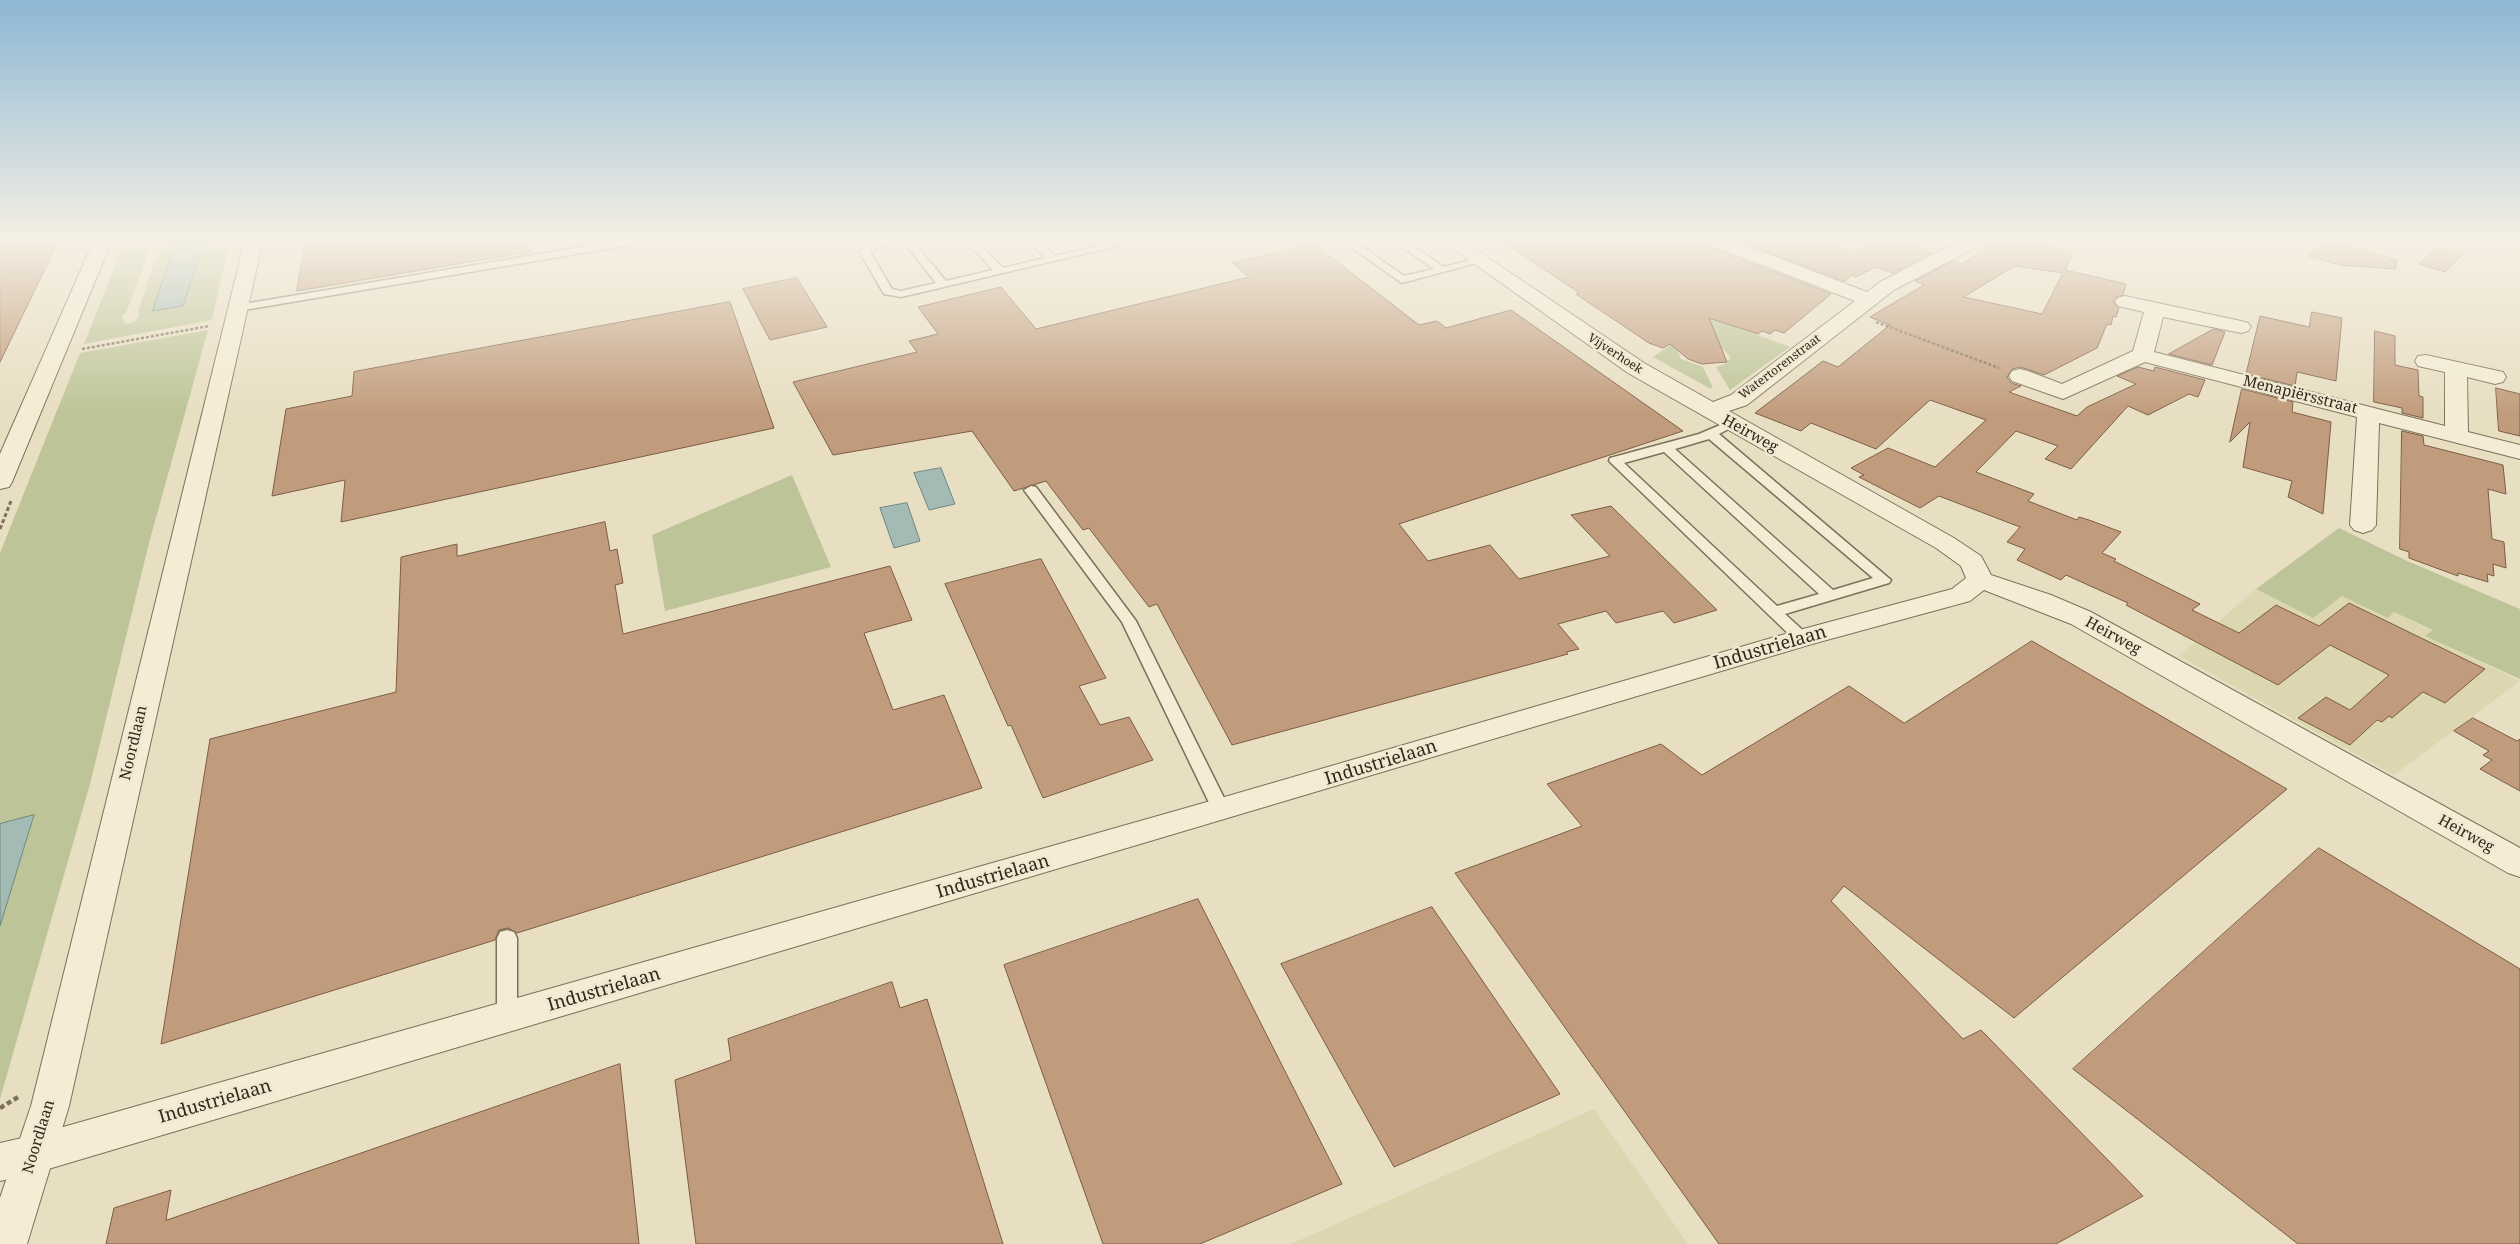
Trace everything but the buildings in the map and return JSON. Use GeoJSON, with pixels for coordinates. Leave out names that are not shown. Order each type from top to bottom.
{"type":"FeatureCollection","features":[{"type":"Feature","properties":{"kind":"street"},"geometry":{"type":"LineString","coordinates":[[0,482],[78,298]]}},
{"type":"Feature","properties":{"kind":"street","name":"Noordlaan"},"geometry":{"type":"LineString","coordinates":[[6,1244],[17,1158],[50,1106],[228,316],[234,298]]}},
{"type":"Feature","properties":{"kind":"street","name":"Vijverhoek"},"geometry":{"type":"LineString","coordinates":[[1533,298],[1710,422]]}},
{"type":"Feature","properties":{"kind":"street","name":"Watertorenstraat"},"geometry":{"type":"LineString","coordinates":[[1710,422],[1805,351],[1867,299]]}},
{"type":"Feature","properties":{"kind":"street"},"geometry":{"type":"LineString","coordinates":[[2125,302],[2241,327]]}},
{"type":"Feature","properties":{"kind":"street"},"geometry":{"type":"LineString","coordinates":[[2020,376],[2063,392],[2142,355],[2155,309]]}},
{"type":"Feature","properties":{"kind":"street","name":"Menapiërsstraat"},"geometry":{"type":"LineString","coordinates":[[2142,355],[2520,452]]}},
{"type":"Feature","properties":{"kind":"street"},"geometry":{"type":"LineString","coordinates":[[2426,361],[2495,377]]}},
{"type":"Feature","properties":{"kind":"street"},"geometry":{"type":"LineString","coordinates":[[2456,368],[2457,436]]}},
{"type":"Feature","properties":{"kind":"street"},"geometry":{"type":"LineString","coordinates":[[2363,525],[2368,413]]}},
{"type":"Feature","properties":{"kind":"street","name":"Heirweg"},"geometry":{"type":"LineString","coordinates":[[1710,422],[1732,424],[1946,542],[1972,562],[1980,580],[2041,601],[2081,618],[2520,864]]}},
{"type":"Feature","properties":{"kind":"street","name":"Industrielaan"},"geometry":{"type":"LineString","coordinates":[[17,1158],[1221,810],[1802,638],[1961,595],[1980,580]]}},
{"type":"Feature","properties":{"kind":"lane"},"geometry":{"type":"LineString","coordinates":[[228,316],[326,298]]}},
{"type":"Feature","properties":{"kind":"lane"},"geometry":{"type":"LineString","coordinates":[[1775,612],[1884,580],[1710,422],[1666,447],[1615,461],[1802,638]]}},
{"type":"Feature","properties":{"kind":"lane"},"geometry":{"type":"LineString","coordinates":[[1666,447],[1830,596]]}},
{"type":"Feature","properties":{"kind":"lane"},"geometry":{"type":"LineString","coordinates":[[1031,490],[1129,621],[1221,810]]}},
{"type":"Feature","properties":{"kind":"lane"},"geometry":{"type":"LineString","coordinates":[[507,938],[508,1017]]}},
{"type":"Feature","properties":{"kind":"path"},"geometry":{"type":"LineString","coordinates":[[1850,312],[2020,376]]}},
{"type":"Feature","properties":{"kind":"path"},"geometry":{"type":"LineString","coordinates":[[74,350],[228,316]]}},
{"type":"Feature","properties":{"kind":"path"},"geometry":{"type":"LineString","coordinates":[[0,1108],[20,1095]]}},
{"type":"Feature","properties":{"kind":"shaded area"},"geometry":{"type":"Polygon","coordinates":[[[2256,589],[2313,618],[2342,596],[2388,617],[2394,612],[2433,631],[2425,636],[2520,681],[2394,775],[2179,656],[2256,589]]]}},
{"type":"Feature","properties":{"kind":"shaded area"},"geometry":{"type":"Polygon","coordinates":[[[1594,1109],[1688,1244],[1291,1244],[1594,1109]]]}},
{"type":"Feature","properties":{"kind":"green space"},"geometry":{"type":"Polygon","coordinates":[[[102,298],[132,298],[126,313],[121,317],[126,324],[135,322],[139,315],[138,311],[142,298],[157,298],[153,311],[183,306],[186,298],[217,298],[212,320],[84,344],[102,298]]]}},
{"type":"Feature","properties":{"kind":"green space"},"geometry":{"type":"Polygon","coordinates":[[[1711,318],[1790,347],[1730,390],[1716,367],[1723,365],[1730,359],[1729,355],[1721,347],[1679,347],[1677,351],[1681,359],[1703,367],[1712,386],[1711,389],[1653,357],[1711,318]]]}},
{"type":"Feature","properties":{"kind":"green space"},"geometry":{"type":"Polygon","coordinates":[[[208,330],[149,543],[90,784],[0,1099],[0,926],[34,816],[0,824],[0,553],[80,353],[208,330]]]}},
{"type":"Feature","properties":{"kind":"green space"},"geometry":{"type":"Polygon","coordinates":[[[792,475],[831,567],[665,611],[652,535],[792,475]]]}},
{"type":"Feature","properties":{"kind":"green space"},"geometry":{"type":"Polygon","coordinates":[[[2339,528],[2405,560],[2520,609],[2520,679],[2425,636],[2433,630],[2394,612],[2388,618],[2342,596],[2313,618],[2256,589],[2339,528]]]}},
{"type":"Feature","properties":{"kind":"water"},"geometry":{"type":"Polygon","coordinates":[[[157,298],[186,298],[183,306],[153,311],[157,298]]]}},
{"type":"Feature","properties":{"kind":"water"},"geometry":{"type":"Polygon","coordinates":[[[941,468],[955,504],[929,510],[914,473],[941,468]]]}},
{"type":"Feature","properties":{"kind":"water"},"geometry":{"type":"Polygon","coordinates":[[[907,503],[920,541],[894,548],[880,508],[907,503]]]}},
{"type":"Feature","properties":{"kind":"water"},"geometry":{"type":"Polygon","coordinates":[[[34,815],[0,926],[0,824],[34,815]]]}}]}
